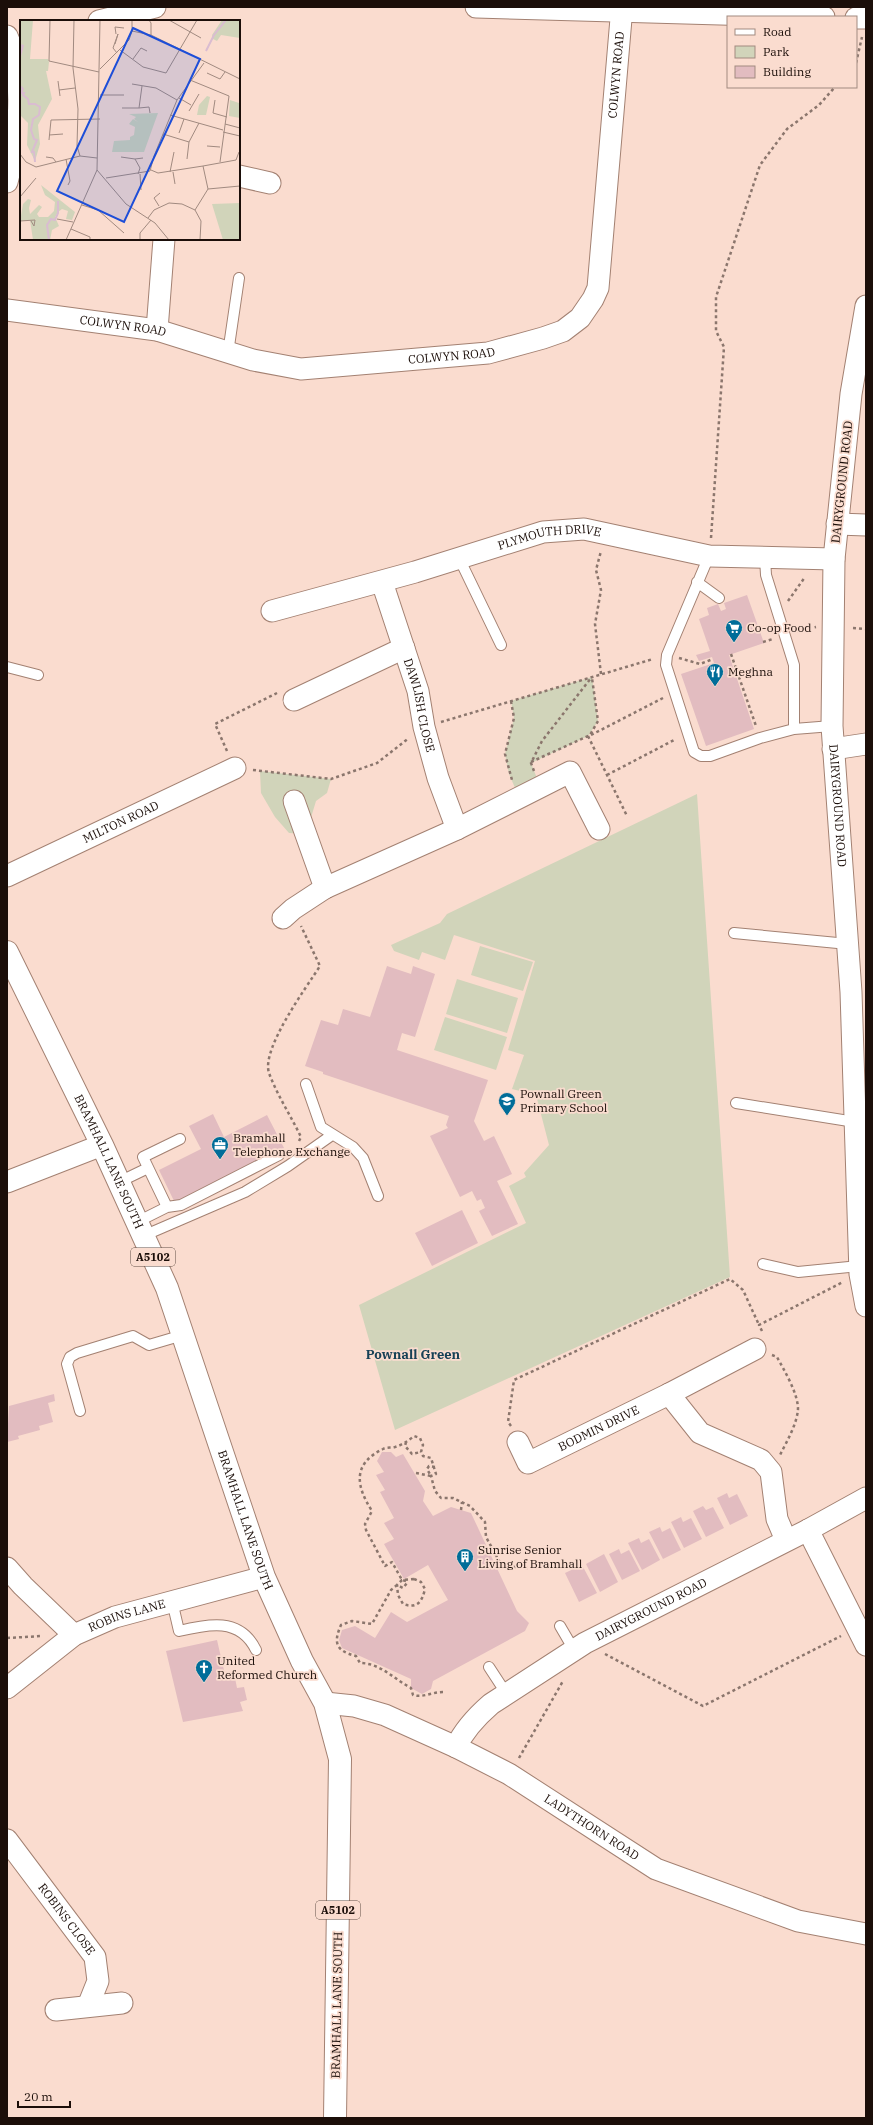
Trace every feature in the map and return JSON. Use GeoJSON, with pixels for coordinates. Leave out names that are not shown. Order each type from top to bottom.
{"type":"FeatureCollection","features":[{"type":"Feature","properties":{"kind":"main road","name":"BRAMHALL LANE SOUTH"},"geometry":{"type":"LineString","coordinates":[[7,952],[102,1145],[167,1288],[264,1577],[302,1661],[325,1703],[340,1759],[335,2118]]}},
{"type":"Feature","properties":{"kind":"street"},"geometry":{"type":"LineString","coordinates":[[103,20],[155,7]]}},
{"type":"Feature","properties":{"kind":"street"},"geometry":{"type":"LineString","coordinates":[[476,7],[622,9],[799,16]]}},
{"type":"Feature","properties":{"kind":"street","name":"COLWYN ROAD"},"geometry":{"type":"LineString","coordinates":[[7,310],[157,330],[253,360],[301,369],[488,353],[553,335],[576,321],[587,308],[598,288],[622,9]]}},
{"type":"Feature","properties":{"kind":"street"},"geometry":{"type":"LineString","coordinates":[[7,182],[15,156],[17,122],[17,72],[13,40]]}},
{"type":"Feature","properties":{"kind":"street"},"geometry":{"type":"LineString","coordinates":[[240,176],[270,183]]}},
{"type":"Feature","properties":{"kind":"street"},"geometry":{"type":"LineString","coordinates":[[157,330],[164,240]]}},
{"type":"Feature","properties":{"kind":"street","name":"DAIRYGROUND ROAD"},"geometry":{"type":"LineString","coordinates":[[866,306],[851,394],[837,524],[826,559],[833,749],[848,944],[859,991],[855,1122],[859,1270],[866,1306]]}},
{"type":"Feature","properties":{"kind":"street"},"geometry":{"type":"LineString","coordinates":[[837,524],[866,525]]}},
{"type":"Feature","properties":{"kind":"street","name":"PLYMOUTH DRIVE"},"geometry":{"type":"LineString","coordinates":[[272,611],[382,582],[544,532],[584,529],[710,556],[826,559]]}},
{"type":"Feature","properties":{"kind":"street","name":"DAWLISH CLOSE"},"geometry":{"type":"LineString","coordinates":[[382,582],[418,691],[424,727],[438,778],[457,828]]}},
{"type":"Feature","properties":{"kind":"street"},"geometry":{"type":"LineString","coordinates":[[294,700],[404,648]]}},
{"type":"Feature","properties":{"kind":"street"},"geometry":{"type":"LineString","coordinates":[[833,749],[866,744]]}},
{"type":"Feature","properties":{"kind":"street","name":"MILTON ROAD"},"geometry":{"type":"LineString","coordinates":[[7,876],[235,768]]}},
{"type":"Feature","properties":{"kind":"street"},"geometry":{"type":"LineString","coordinates":[[288,913],[325,888],[457,828],[570,772],[599,828]]}},
{"type":"Feature","properties":{"kind":"street"},"geometry":{"type":"LineString","coordinates":[[294,801],[325,888]]}},
{"type":"Feature","properties":{"kind":"street"},"geometry":{"type":"LineString","coordinates":[[7,1182],[102,1145]]}},
{"type":"Feature","properties":{"kind":"street","name":"BODMIN DRIVE"},"geometry":{"type":"LineString","coordinates":[[518,1442],[528,1463],[669,1394],[755,1349]]}},
{"type":"Feature","properties":{"kind":"street"},"geometry":{"type":"LineString","coordinates":[[669,1394],[700,1433],[761,1460],[771,1472],[777,1519],[786,1540]]}},
{"type":"Feature","properties":{"kind":"street","name":"DAIRYGROUND ROAD"},"geometry":{"type":"LineString","coordinates":[[456,1747],[461,1736],[477,1716],[506,1693],[580,1646],[808,1530],[866,1498]]}},
{"type":"Feature","properties":{"kind":"street"},"geometry":{"type":"LineString","coordinates":[[808,1530],[862,1636]]}},
{"type":"Feature","properties":{"kind":"street"},"geometry":{"type":"LineString","coordinates":[[7,1568],[23,1586],[74,1635]]}},
{"type":"Feature","properties":{"kind":"street","name":"ROBINS LANE"},"geometry":{"type":"LineString","coordinates":[[7,1688],[74,1635],[115,1617],[264,1577]]}},
{"type":"Feature","properties":{"kind":"street","name":"LADYTHORN ROAD"},"geometry":{"type":"LineString","coordinates":[[325,1703],[354,1706],[385,1715],[456,1747],[509,1774],[656,1869],[798,1921],[866,1934]]}},
{"type":"Feature","properties":{"kind":"street","name":"ROBINS CLOSE"},"geometry":{"type":"LineString","coordinates":[[7,1840],[95,1957],[98,1981],[88,2006]]}},
{"type":"Feature","properties":{"kind":"street"},"geometry":{"type":"LineString","coordinates":[[56,2010],[122,2003]]}},
{"type":"Feature","properties":{"kind":"lane"},"geometry":{"type":"LineString","coordinates":[[228,353],[239,278]]}},
{"type":"Feature","properties":{"kind":"lane"},"geometry":{"type":"LineString","coordinates":[[710,556],[697,582],[667,655],[666,665],[694,752],[701,756],[710,756],[760,738],[794,729],[832,726]]}},
{"type":"Feature","properties":{"kind":"lane"},"geometry":{"type":"LineString","coordinates":[[459,558],[502,645]]}},
{"type":"Feature","properties":{"kind":"lane"},"geometry":{"type":"LineString","coordinates":[[766,558],[766,576],[794,665],[794,729]]}},
{"type":"Feature","properties":{"kind":"lane"},"geometry":{"type":"LineString","coordinates":[[697,582],[719,598]]}},
{"type":"Feature","properties":{"kind":"lane"},"geometry":{"type":"LineString","coordinates":[[7,667],[38,676]]}},
{"type":"Feature","properties":{"kind":"lane"},"geometry":{"type":"LineString","coordinates":[[734,933],[848,944]]}},
{"type":"Feature","properties":{"kind":"lane"},"geometry":{"type":"LineString","coordinates":[[306,1084],[321,1127],[353,1147],[363,1158],[378,1196]]}},
{"type":"Feature","properties":{"kind":"lane"},"geometry":{"type":"LineString","coordinates":[[736,1103],[855,1122]]}},
{"type":"Feature","properties":{"kind":"lane"},"geometry":{"type":"LineString","coordinates":[[140,1229],[245,1192],[288,1166],[332,1135]]}},
{"type":"Feature","properties":{"kind":"lane"},"geometry":{"type":"LineString","coordinates":[[167,1207],[143,1157],[180,1139]]}},
{"type":"Feature","properties":{"kind":"lane"},"geometry":{"type":"LineString","coordinates":[[140,1229],[167,1207],[181,1205],[279,1155]]}},
{"type":"Feature","properties":{"kind":"lane"},"geometry":{"type":"LineString","coordinates":[[119,1182],[148,1168]]}},
{"type":"Feature","properties":{"kind":"lane"},"geometry":{"type":"LineString","coordinates":[[763,1264],[798,1272],[859,1270]]}},
{"type":"Feature","properties":{"kind":"lane"},"geometry":{"type":"LineString","coordinates":[[80,1411],[67,1364],[70,1357],[77,1353],[133,1336],[149,1345],[183,1336]]}},
{"type":"Feature","properties":{"kind":"lane"},"geometry":{"type":"LineString","coordinates":[[172,1601],[179,1631],[198,1626],[225,1626],[237,1629],[247,1635],[256,1650]]}},
{"type":"Feature","properties":{"kind":"lane"},"geometry":{"type":"LineString","coordinates":[[560,1626],[580,1646]]}},
{"type":"Feature","properties":{"kind":"lane"},"geometry":{"type":"LineString","coordinates":[[489,1667],[506,1693]]}},
{"type":"Feature","properties":{"kind":"path"},"geometry":{"type":"LineString","coordinates":[[857,58],[866,18]]}},
{"type":"Feature","properties":{"kind":"path"},"geometry":{"type":"LineString","coordinates":[[710,556],[724,347],[716,331],[716,297],[760,165],[787,129],[819,105],[834,88]]}},
{"type":"Feature","properties":{"kind":"path"},"geometry":{"type":"LineString","coordinates":[[601,674],[595,624],[601,590],[596,570],[605,534]]}},
{"type":"Feature","properties":{"kind":"path"},"geometry":{"type":"LineString","coordinates":[[778,615],[826,559]]}},
{"type":"Feature","properties":{"kind":"path"},"geometry":{"type":"LineString","coordinates":[[731,654],[760,738]]}},
{"type":"Feature","properties":{"kind":"path"},"geometry":{"type":"LineString","coordinates":[[294,700],[275,693],[215,724],[235,768],[330,778],[377,762],[424,727],[667,655],[700,664],[713,659]]}},
{"type":"Feature","properties":{"kind":"path"},"geometry":{"type":"LineString","coordinates":[[589,736],[598,721],[592,677]]}},
{"type":"Feature","properties":{"kind":"path"},"geometry":{"type":"LineString","coordinates":[[540,786],[531,763],[542,741],[592,677]]}},
{"type":"Feature","properties":{"kind":"path"},"geometry":{"type":"LineString","coordinates":[[531,763],[589,736],[675,692]]}},
{"type":"Feature","properties":{"kind":"path"},"geometry":{"type":"LineString","coordinates":[[511,701],[514,718],[505,754],[509,774],[518,797]]}},
{"type":"Feature","properties":{"kind":"path"},"geometry":{"type":"LineString","coordinates":[[607,775],[688,733]]}},
{"type":"Feature","properties":{"kind":"path"},"geometry":{"type":"LineString","coordinates":[[589,736],[627,816]]}},
{"type":"Feature","properties":{"kind":"path"},"geometry":{"type":"LineString","coordinates":[[288,913],[320,966],[289,1015],[271,1048],[268,1060],[269,1072],[301,1137],[298,1142]]}},
{"type":"Feature","properties":{"kind":"path"},"geometry":{"type":"LineString","coordinates":[[760,1325],[859,1270]]}},
{"type":"Feature","properties":{"kind":"path"},"geometry":{"type":"LineString","coordinates":[[518,1442],[508,1422],[514,1380],[730,1279],[744,1290],[764,1336],[755,1349],[777,1357],[791,1383],[798,1408],[792,1431],[771,1472]]}},
{"type":"Feature","properties":{"kind":"path"},"geometry":{"type":"LineString","coordinates":[[397,1585],[403,1588],[406,1586],[406,1580],[402,1580],[392,1562],[385,1566],[366,1530],[365,1524],[372,1511],[366,1500],[359,1476],[362,1466],[371,1456],[384,1448],[406,1442],[414,1436],[420,1438],[423,1444],[421,1452]]}},
{"type":"Feature","properties":{"kind":"path"},"geometry":{"type":"LineString","coordinates":[[406,1442],[405,1446],[412,1454],[421,1452]]}},
{"type":"Feature","properties":{"kind":"path"},"geometry":{"type":"LineString","coordinates":[[416,1473],[431,1476],[436,1474],[431,1458],[423,1456],[421,1452]]}},
{"type":"Feature","properties":{"kind":"path"},"geometry":{"type":"LineString","coordinates":[[435,1468],[428,1466],[427,1469],[431,1476],[434,1490],[440,1498],[453,1498],[470,1506],[484,1522],[486,1537],[502,1566],[528,1568]]}},
{"type":"Feature","properties":{"kind":"path"},"geometry":{"type":"LineString","coordinates":[[461,1510],[462,1502]]}},
{"type":"Feature","properties":{"kind":"path"},"geometry":{"type":"LineString","coordinates":[[397,1585],[398,1595],[403,1604],[409,1606],[421,1603],[425,1589],[421,1582],[414,1579],[402,1580],[391,1590],[372,1624],[352,1621],[341,1625],[336,1636],[337,1645],[344,1653],[356,1656],[360,1663],[370,1663],[381,1668],[399,1682],[411,1688],[413,1695],[421,1697],[432,1692],[443,1692]]}},
{"type":"Feature","properties":{"kind":"path"},"geometry":{"type":"LineString","coordinates":[[580,1646],[703,1706],[862,1636]]}},
{"type":"Feature","properties":{"kind":"path"},"geometry":{"type":"LineString","coordinates":[[509,1774],[565,1678]]}},
{"type":"Feature","properties":{"kind":"green space"},"geometry":{"type":"Polygon","coordinates":[[[592,677],[598,721],[588,736],[531,763],[540,786],[519,797],[509,774],[505,754],[514,718],[511,701],[592,677]]]}},
{"type":"Feature","properties":{"kind":"green space"},"geometry":{"type":"Polygon","coordinates":[[[260,771],[331,779],[327,793],[316,801],[306,834],[289,833],[275,817],[261,793],[260,771]]]}},
{"type":"Feature","properties":{"kind":"green space","name":"Pownall Green Primary School"},"geometry":{"type":"Polygon","coordinates":[[[697,794],[730,1277],[395,1430],[359,1305],[526,1223],[509,1186],[526,1177],[524,1173],[549,1145],[536,1095],[512,1089],[524,1055],[508,1050],[535,961],[454,935],[445,960],[422,952],[419,960],[394,951],[391,945],[440,923],[447,914],[697,794]]]}},
{"type":"Feature","properties":{"kind":"green space"},"geometry":{"type":"Polygon","coordinates":[[[480,946],[533,962],[523,991],[471,975],[480,946]]]}},
{"type":"Feature","properties":{"kind":"green space"},"geometry":{"type":"Polygon","coordinates":[[[457,979],[518,998],[507,1033],[446,1014],[457,979]]]}},
{"type":"Feature","properties":{"kind":"green space"},"geometry":{"type":"Polygon","coordinates":[[[445,1017],[507,1037],[496,1070],[434,1050],[445,1017]]]}},
{"type":"Feature","properties":{"kind":"building"},"geometry":{"type":"Polygon","coordinates":[[[747,595],[764,643],[729,655],[754,729],[706,746],[681,674],[714,663],[712,657],[699,661],[696,655],[710,651],[699,619],[709,615],[707,608],[718,604],[721,611],[726,609],[724,603],[747,595]]]}},
{"type":"Feature","properties":{"kind":"building"},"geometry":{"type":"Polygon","coordinates":[[[387,966],[411,974],[413,966],[435,974],[415,1037],[402,1033],[397,1050],[488,1080],[474,1121],[484,1141],[494,1136],[512,1174],[497,1181],[518,1224],[492,1236],[479,1211],[485,1208],[481,1199],[477,1201],[472,1191],[460,1197],[430,1136],[448,1128],[446,1125],[449,1116],[323,1074],[323,1072],[305,1066],[321,1020],[338,1025],[343,1009],[370,1017],[387,966]]]}},
{"type":"Feature","properties":{"kind":"building","name":"Bramhall Telephone Exchange"},"geometry":{"type":"Polygon","coordinates":[[[213,1114],[224,1137],[267,1115],[284,1148],[175,1203],[159,1170],[201,1149],[189,1126],[213,1114]]]}},
{"type":"Feature","properties":{"kind":"building"},"geometry":{"type":"Polygon","coordinates":[[[462,1210],[478,1243],[432,1266],[415,1233],[462,1210]]]}},
{"type":"Feature","properties":{"kind":"building"},"geometry":{"type":"Polygon","coordinates":[[[54,1394],[55,1401],[48,1403],[53,1422],[39,1426],[40,1430],[18,1436],[19,1439],[7,1442],[9,1406],[54,1394]]]}},
{"type":"Feature","properties":{"kind":"building","name":"Sunrise Senior Living of Bramhall"},"geometry":{"type":"Polygon","coordinates":[[[382,1452],[391,1452],[396,1457],[403,1454],[425,1491],[423,1501],[433,1516],[451,1507],[471,1513],[517,1611],[529,1623],[525,1631],[433,1681],[431,1689],[422,1694],[411,1688],[411,1679],[342,1648],[339,1640],[342,1630],[355,1626],[375,1638],[391,1612],[407,1622],[448,1600],[428,1565],[404,1579],[384,1544],[394,1539],[384,1523],[394,1518],[380,1492],[385,1490],[376,1475],[384,1472],[377,1461],[382,1452]]]}},
{"type":"Feature","properties":{"kind":"building"},"geometry":{"type":"Polygon","coordinates":[[[727,1493],[729,1498],[737,1494],[748,1516],[730,1525],[717,1498],[727,1493]]]}},
{"type":"Feature","properties":{"kind":"building"},"geometry":{"type":"Polygon","coordinates":[[[703,1506],[706,1510],[713,1507],[724,1528],[706,1537],[693,1511],[703,1506]]]}},
{"type":"Feature","properties":{"kind":"building"},"geometry":{"type":"Polygon","coordinates":[[[681,1517],[683,1522],[691,1518],[702,1539],[684,1548],[671,1522],[681,1517]]]}},
{"type":"Feature","properties":{"kind":"building"},"geometry":{"type":"Polygon","coordinates":[[[660,1527],[662,1532],[670,1528],[681,1550],[663,1559],[649,1532],[660,1527]]]}},
{"type":"Feature","properties":{"kind":"building"},"geometry":{"type":"Polygon","coordinates":[[[639,1538],[641,1543],[649,1539],[660,1560],[642,1570],[628,1543],[639,1538]]]}},
{"type":"Feature","properties":{"kind":"building"},"geometry":{"type":"Polygon","coordinates":[[[619,1549],[621,1554],[629,1550],[640,1571],[622,1580],[609,1554],[619,1549]]]}},
{"type":"Feature","properties":{"kind":"building"},"geometry":{"type":"Polygon","coordinates":[[[604,1554],[618,1582],[600,1592],[586,1564],[604,1554]]]}},
{"type":"Feature","properties":{"kind":"building"},"geometry":{"type":"Polygon","coordinates":[[[582,1565],[597,1593],[579,1602],[565,1573],[582,1565]]]}},
{"type":"Feature","properties":{"kind":"building","name":"United Reformed Church"},"geometry":{"type":"Polygon","coordinates":[[[217,1640],[226,1679],[235,1678],[237,1688],[244,1687],[247,1700],[240,1702],[243,1711],[183,1722],[166,1651],[217,1640]]]}},
{"type":"Feature","properties":{"kind":"place","name":"Co-op Food"},"geometry":{"type":"Point","coordinates":[734,643]}},
{"type":"Feature","properties":{"kind":"place","name":"Meghna"},"geometry":{"type":"Point","coordinates":[715,687]}},
{"type":"Feature","properties":{"kind":"place","name":"Pownall Green Primary School"},"geometry":{"type":"Point","coordinates":[507,1116]}},
{"type":"Feature","properties":{"kind":"place","name":"Bramhall Telephone Exchange"},"geometry":{"type":"Point","coordinates":[220,1160]}},
{"type":"Feature","properties":{"kind":"place","name":"Sunrise Senior Living of Bramhall"},"geometry":{"type":"Point","coordinates":[465,1572]}},
{"type":"Feature","properties":{"kind":"place","name":"United Reformed Church"},"geometry":{"type":"Point","coordinates":[204,1683]}},
{"type":"Feature","properties":{"kind":"district","name":"Pownall Green"},"geometry":{"type":"Point","coordinates":[413,1354]}}]}
